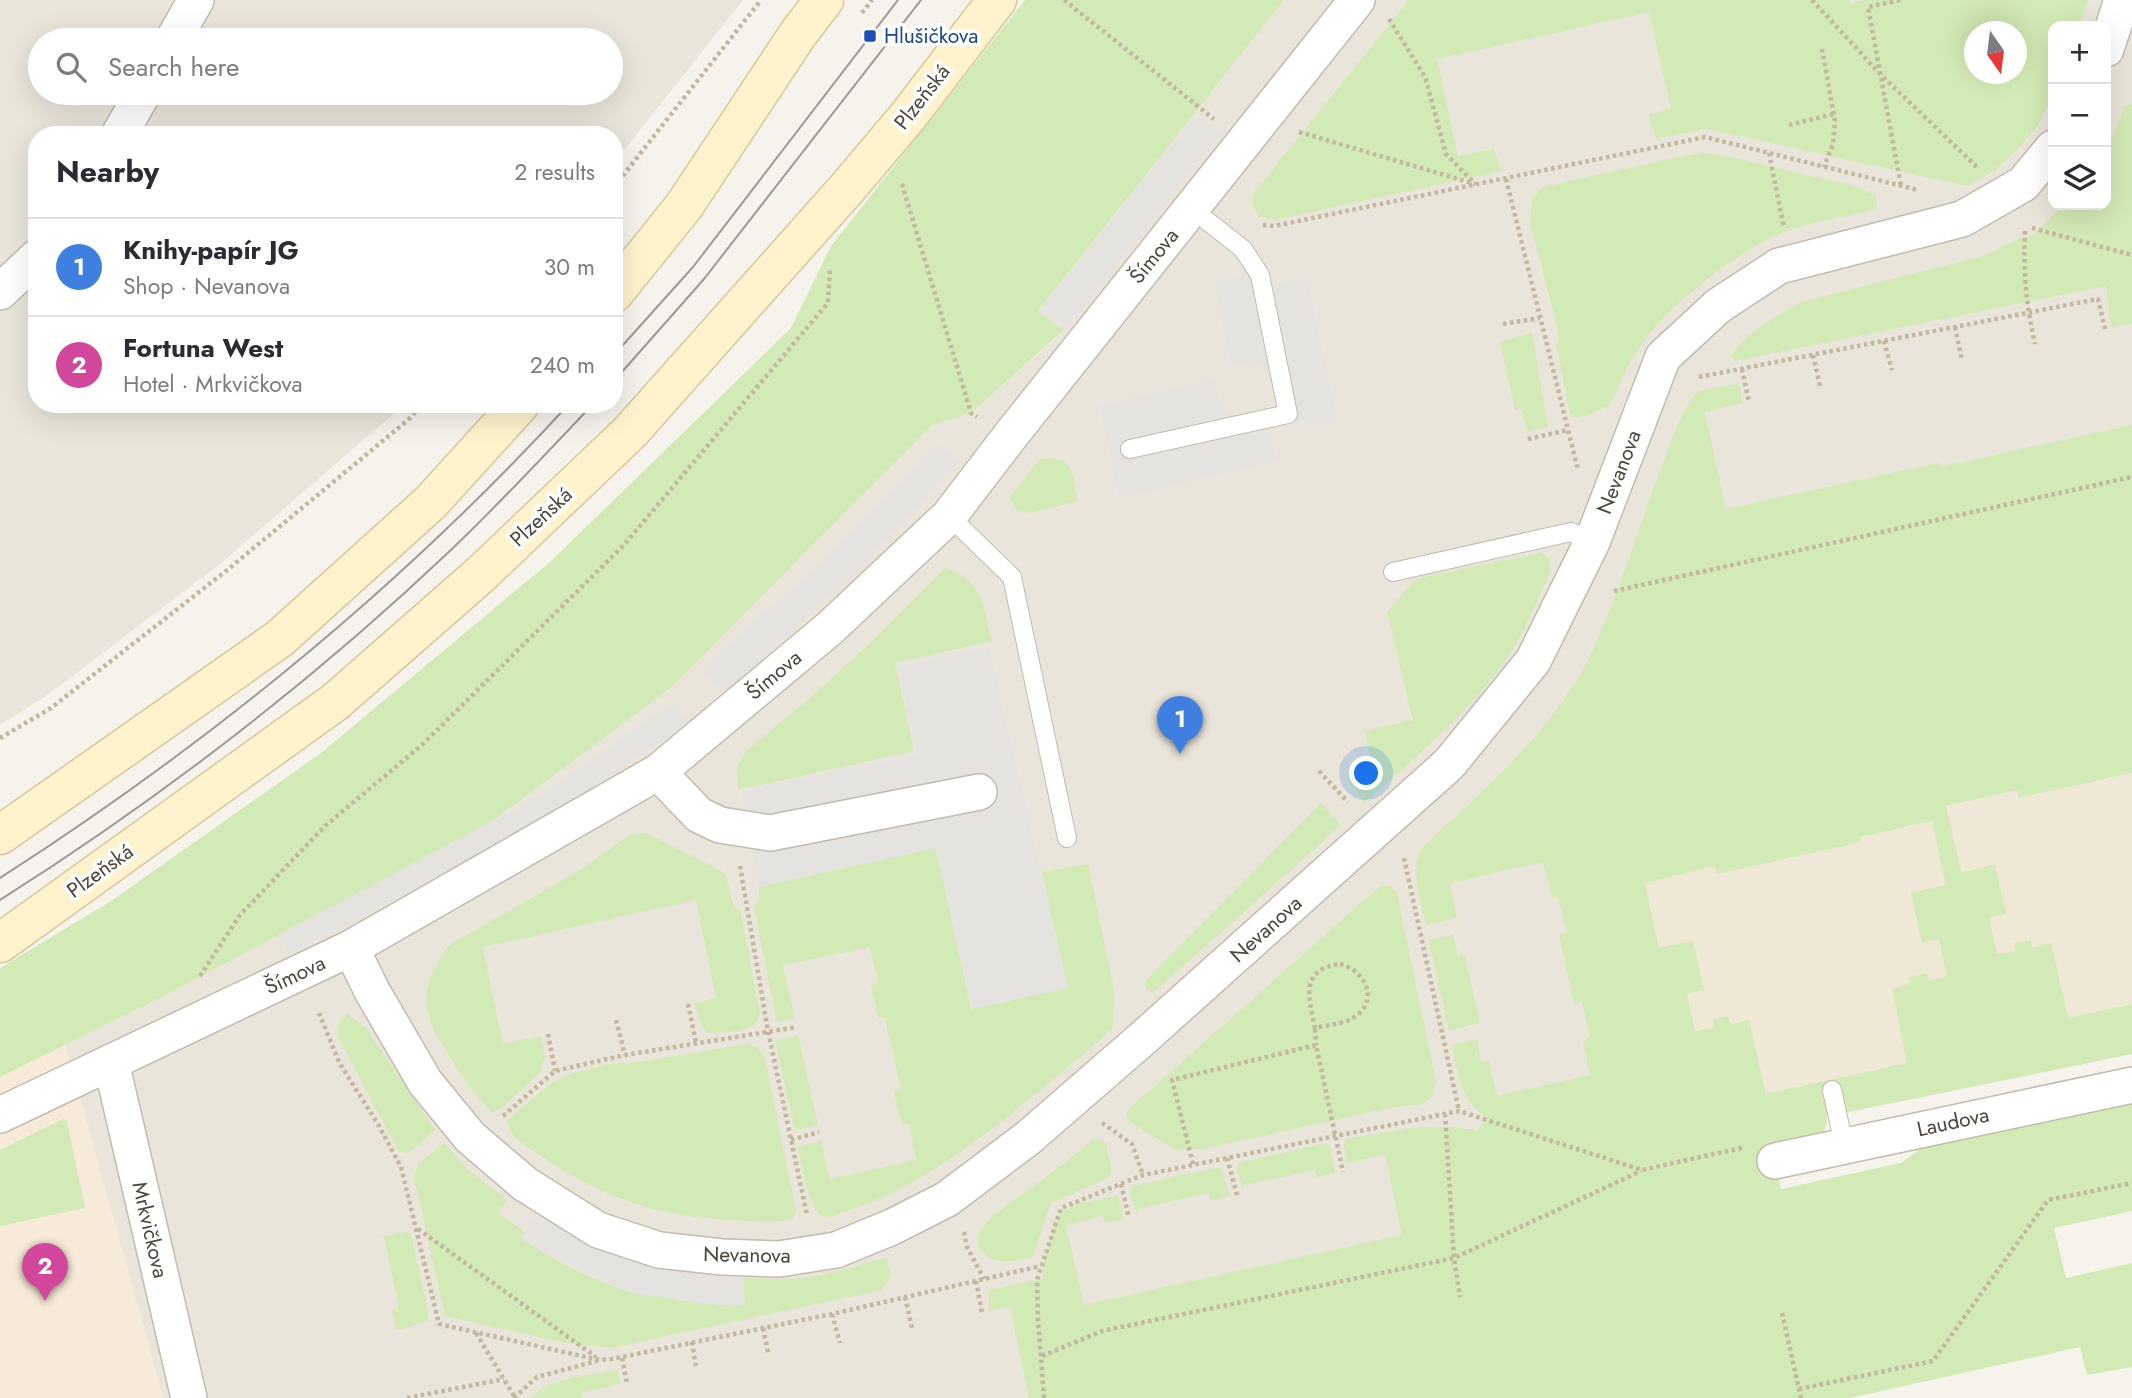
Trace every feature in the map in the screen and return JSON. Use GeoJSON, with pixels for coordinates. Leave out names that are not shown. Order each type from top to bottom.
{"type":"FeatureCollection","features":[{"type":"Feature","properties":{"kind":"main road"},"geometry":{"type":"LineString","coordinates":[[623,282],[684,206],[798,34],[824,0]]}},
{"type":"Feature","properties":{"kind":"main road","name":"Plzeňská"},"geometry":{"type":"LineString","coordinates":[[0,943],[335,702],[481,573],[630,432],[849,186],[908,116],[997,0]]}},
{"type":"Feature","properties":{"kind":"main road"},"geometry":{"type":"LineString","coordinates":[[0,835],[279,639],[430,503],[512,413]]}},
{"type":"Feature","properties":{"kind":"street"},"geometry":{"type":"LineString","coordinates":[[180,28],[195,0]]}},
{"type":"Feature","properties":{"kind":"street"},"geometry":{"type":"LineString","coordinates":[[2111,34],[2122,0]]}},
{"type":"Feature","properties":{"kind":"street","name":"Šímova"},"geometry":{"type":"LineString","coordinates":[[0,1115],[351,948],[658,772],[830,628],[949,516],[1244,142],[1372,8]]}},
{"type":"Feature","properties":{"kind":"street"},"geometry":{"type":"LineString","coordinates":[[124,126],[136,105]]}},
{"type":"Feature","properties":{"kind":"street","name":"Nevanova"},"geometry":{"type":"LineString","coordinates":[[351,948],[372,991],[425,1082],[470,1137],[525,1184],[598,1230],[659,1250],[722,1257],[779,1259],[836,1250],[892,1227],[947,1199],[1028,1138],[1153,1030],[1449,764],[1533,661],[1592,542],[1662,357],[1718,306],[1779,266],[1962,219],[2023,184],[2048,154]]}},
{"type":"Feature","properties":{"kind":"street"},"geometry":{"type":"LineString","coordinates":[[0,292],[28,266]]}},
{"type":"Feature","properties":{"kind":"street"},"geometry":{"type":"LineString","coordinates":[[658,772],[699,815],[720,825],[770,833],[979,792]]}},
{"type":"Feature","properties":{"kind":"street","name":"Mrkvičkova"},"geometry":{"type":"LineString","coordinates":[[111,1062],[189,1398]]}},
{"type":"Feature","properties":{"kind":"street","name":"Laudova"},"geometry":{"type":"LineString","coordinates":[[1760,1154],[1844,1145],[2132,1085]]}},
{"type":"Feature","properties":{"kind":"lane"},"geometry":{"type":"LineString","coordinates":[[1130,449],[1288,414],[1261,275],[1243,249],[1192,209]]}},
{"type":"Feature","properties":{"kind":"lane"},"geometry":{"type":"LineString","coordinates":[[949,516],[1012,577],[1067,838]]}},
{"type":"Feature","properties":{"kind":"lane"},"geometry":{"type":"LineString","coordinates":[[1393,572],[1571,532],[1592,542]]}},
{"type":"Feature","properties":{"kind":"lane"},"geometry":{"type":"LineString","coordinates":[[1832,1090],[1844,1145]]}},
{"type":"Feature","properties":{"kind":"path"},"geometry":{"type":"LineString","coordinates":[[623,176],[761,0]]}},
{"type":"Feature","properties":{"kind":"path"},"geometry":{"type":"LineString","coordinates":[[1064,0],[1244,142]]}},
{"type":"Feature","properties":{"kind":"path"},"geometry":{"type":"LineString","coordinates":[[1812,0],[1880,74],[1981,171]]}},
{"type":"Feature","properties":{"kind":"path"},"geometry":{"type":"LineString","coordinates":[[1900,0],[1868,7],[1901,186]]}},
{"type":"Feature","properties":{"kind":"path"},"geometry":{"type":"LineString","coordinates":[[1372,8],[1425,77],[1446,154],[1476,185]]}},
{"type":"Feature","properties":{"kind":"path"},"geometry":{"type":"LineString","coordinates":[[1822,49],[1834,114],[1833,144],[1824,167]]}},
{"type":"Feature","properties":{"kind":"path"},"geometry":{"type":"LineString","coordinates":[[1788,125],[1834,114]]}},
{"type":"Feature","properties":{"kind":"path"},"geometry":{"type":"LineString","coordinates":[[1295,131],[1476,185]]}},
{"type":"Feature","properties":{"kind":"path"},"geometry":{"type":"LineString","coordinates":[[1263,225],[1275,226],[1705,137],[1927,192]]}},
{"type":"Feature","properties":{"kind":"path"},"geometry":{"type":"LineString","coordinates":[[1769,153],[1787,240]]}},
{"type":"Feature","properties":{"kind":"path"},"geometry":{"type":"LineString","coordinates":[[1506,178],[1579,476]]}},
{"type":"Feature","properties":{"kind":"path"},"geometry":{"type":"LineString","coordinates":[[901,183],[971,414],[981,419]]}},
{"type":"Feature","properties":{"kind":"path"},"geometry":{"type":"LineString","coordinates":[[2032,228],[2132,255]]}},
{"type":"Feature","properties":{"kind":"path"},"geometry":{"type":"LineString","coordinates":[[2025,231],[2023,273],[2035,344]]}},
{"type":"Feature","properties":{"kind":"path"},"geometry":{"type":"LineString","coordinates":[[176,1031],[185,999],[240,915],[325,826],[422,745],[624,546],[828,303],[830,269]]}},
{"type":"Feature","properties":{"kind":"path"},"geometry":{"type":"LineString","coordinates":[[1692,379],[2098,299],[2105,329]]}},
{"type":"Feature","properties":{"kind":"path"},"geometry":{"type":"LineString","coordinates":[[1503,324],[1540,318]]}},
{"type":"Feature","properties":{"kind":"path"},"geometry":{"type":"LineString","coordinates":[[1955,327],[1962,360]]}},
{"type":"Feature","properties":{"kind":"path"},"geometry":{"type":"LineString","coordinates":[[1884,341],[1892,370]]}},
{"type":"Feature","properties":{"kind":"path"},"geometry":{"type":"LineString","coordinates":[[1813,355],[1820,386]]}},
{"type":"Feature","properties":{"kind":"path"},"geometry":{"type":"LineString","coordinates":[[1742,369],[1749,402]]}},
{"type":"Feature","properties":{"kind":"path"},"geometry":{"type":"LineString","coordinates":[[0,738],[51,708],[226,571],[415,413]]}},
{"type":"Feature","properties":{"kind":"path"},"geometry":{"type":"LineString","coordinates":[[1528,439],[1568,430]]}},
{"type":"Feature","properties":{"kind":"path"},"geometry":{"type":"LineString","coordinates":[[1614,591],[2132,477]]}},
{"type":"Feature","properties":{"kind":"path"},"geometry":{"type":"LineString","coordinates":[[1319,771],[1354,809]]}},
{"type":"Feature","properties":{"kind":"path"},"geometry":{"type":"LineString","coordinates":[[1404,858],[1459,1111]]}},
{"type":"Feature","properties":{"kind":"path"},"geometry":{"type":"LineString","coordinates":[[740,865],[768,1031],[807,1220]]}},
{"type":"Feature","properties":{"kind":"path"},"geometry":{"type":"LineString","coordinates":[[1315,1028],[1352,1020],[1359,1014],[1367,997],[1367,988],[1358,972],[1350,966],[1330,965],[1320,970],[1313,976],[1308,996],[1343,1172]]}},
{"type":"Feature","properties":{"kind":"path"},"geometry":{"type":"LineString","coordinates":[[688,1004],[696,1043]]}},
{"type":"Feature","properties":{"kind":"path"},"geometry":{"type":"LineString","coordinates":[[616,1020],[625,1055]]}},
{"type":"Feature","properties":{"kind":"path"},"geometry":{"type":"LineString","coordinates":[[502,1117],[555,1071],[625,1055],[797,1027]]}},
{"type":"Feature","properties":{"kind":"path"},"geometry":{"type":"LineString","coordinates":[[548,1034],[555,1071]]}},
{"type":"Feature","properties":{"kind":"path"},"geometry":{"type":"LineString","coordinates":[[1193,1164],[1172,1080],[1316,1045]]}},
{"type":"Feature","properties":{"kind":"path"},"geometry":{"type":"LineString","coordinates":[[1044,1398],[1037,1280],[1061,1208],[1143,1175],[1459,1111],[1642,1170]]}},
{"type":"Feature","properties":{"kind":"path"},"geometry":{"type":"LineString","coordinates":[[1445,1114],[1454,1258],[1460,1297]]}},
{"type":"Feature","properties":{"kind":"path"},"geometry":{"type":"LineString","coordinates":[[1096,1118],[1132,1144],[1143,1175]]}},
{"type":"Feature","properties":{"kind":"path"},"geometry":{"type":"LineString","coordinates":[[790,1140],[819,1132]]}},
{"type":"Feature","properties":{"kind":"path"},"geometry":{"type":"LineString","coordinates":[[1041,1356],[1102,1331],[1454,1258],[1642,1170],[1760,1154]]}},
{"type":"Feature","properties":{"kind":"path"},"geometry":{"type":"LineString","coordinates":[[1227,1158],[1237,1195]]}},
{"type":"Feature","properties":{"kind":"path"},"geometry":{"type":"LineString","coordinates":[[1799,1389],[1933,1361],[2048,1200],[2132,1183]]}},
{"type":"Feature","properties":{"kind":"path"},"geometry":{"type":"LineString","coordinates":[[1121,1184],[1129,1218]]}},
{"type":"Feature","properties":{"kind":"path"},"geometry":{"type":"LineString","coordinates":[[417,1228],[599,1360],[537,1377],[514,1397],[476,1332]]}},
{"type":"Feature","properties":{"kind":"path"},"geometry":{"type":"LineString","coordinates":[[964,1231],[967,1247],[984,1279]]}},
{"type":"Feature","properties":{"kind":"path"},"geometry":{"type":"LineString","coordinates":[[976,1281],[982,1313]]}},
{"type":"Feature","properties":{"kind":"path"},"geometry":{"type":"LineString","coordinates":[[905,1297],[912,1328]]}},
{"type":"Feature","properties":{"kind":"path"},"geometry":{"type":"LineString","coordinates":[[1782,1313],[1801,1398]]}},
{"type":"Feature","properties":{"kind":"path"},"geometry":{"type":"LineString","coordinates":[[832,1314],[840,1343]]}},
{"type":"Feature","properties":{"kind":"path"},"geometry":{"type":"LineString","coordinates":[[763,1328],[768,1352]]}},
{"type":"Feature","properties":{"kind":"path"},"geometry":{"type":"LineString","coordinates":[[692,1342],[696,1367]]}},
{"type":"Feature","properties":{"kind":"path"},"geometry":{"type":"LineString","coordinates":[[622,1358],[627,1383]]}},
{"type":"Feature","properties":{"kind":"path"},"geometry":{"type":"LineString","coordinates":[[407,1398],[504,1380]]}},
{"type":"Feature","properties":{"kind":"path"},"geometry":{"type":"LineString","coordinates":[[1038,1398],[1042,1390]]}},
{"type":"Feature","properties":{"kind":"shaded area"},"geometry":{"type":"Polygon","coordinates":[[[0,0],[743,0],[623,152],[623,126],[28,126],[28,413],[395,413],[220,564],[46,696],[0,725],[0,0]]]}},
{"type":"Feature","properties":{"kind":"shaded area"},"geometry":{"type":"Polygon","coordinates":[[[1284,0],[2132,0],[2132,501],[1667,1150],[1073,1398],[163,1398],[65,1045],[252,949],[672,686],[932,424],[971,413],[1064,331],[1038,311],[1284,0]]]}},
{"type":"Feature","properties":{"kind":"shaded area"},"geometry":{"type":"Polygon","coordinates":[[[1197,116],[1221,133],[1066,328],[1038,311],[1197,116]]]}},
{"type":"Feature","properties":{"kind":"shaded area"},"geometry":{"type":"Polygon","coordinates":[[[1260,275],[1281,284],[1307,279],[1338,422],[1309,426],[1288,414],[1257,361],[1231,366],[1214,282],[1260,275]]]}},
{"type":"Feature","properties":{"kind":"shaded area"},"geometry":{"type":"Polygon","coordinates":[[[1214,380],[1222,409],[1270,434],[1277,461],[1119,498],[1100,405],[1214,380]]]}},
{"type":"Feature","properties":{"kind":"shaded area"},"geometry":{"type":"Polygon","coordinates":[[[937,443],[957,462],[854,575],[722,694],[704,666],[815,569],[937,443]]]}},
{"type":"Feature","properties":{"kind":"shaded area"},"geometry":{"type":"Polygon","coordinates":[[[2132,501],[2132,1054],[1667,1150],[1618,621],[2132,501]]]}},
{"type":"Feature","properties":{"kind":"shaded area"},"geometry":{"type":"Polygon","coordinates":[[[989,648],[1068,988],[974,1008],[935,848],[759,887],[742,791],[918,754],[898,666],[989,648]]]}},
{"type":"Feature","properties":{"kind":"shaded area"},"geometry":{"type":"Polygon","coordinates":[[[674,702],[690,722],[551,815],[289,955],[280,934],[536,799],[674,702]]]}},
{"type":"Feature","properties":{"kind":"shaded area"},"geometry":{"type":"Polygon","coordinates":[[[65,1045],[163,1398],[0,1398],[0,1077],[65,1045]]]}},
{"type":"Feature","properties":{"kind":"shaded area"},"geometry":{"type":"Polygon","coordinates":[[[536,1217],[601,1248],[627,1257],[693,1273],[743,1278],[745,1306],[699,1303],[639,1294],[611,1285],[541,1251],[521,1238],[536,1217]]]}},
{"type":"Feature","properties":{"kind":"green space"},"geometry":{"type":"Polygon","coordinates":[[[1025,0],[1284,0],[1038,311],[1064,330],[971,413],[932,425],[673,686],[491,822],[164,996],[0,1077],[0,968],[111,901],[321,753],[550,562],[791,328],[831,246],[1025,0]]]}},
{"type":"Feature","properties":{"kind":"green space"},"geometry":{"type":"Polygon","coordinates":[[[1409,0],[1850,0],[1851,3],[1867,0],[2088,0],[2080,21],[2048,21],[2048,105],[2039,124],[1994,171],[1967,186],[1708,129],[1656,138],[1649,115],[1671,109],[1649,12],[1437,59],[1458,156],[1494,149],[1501,171],[1274,220],[1259,216],[1252,205],[1253,194],[1409,0]]]}},
{"type":"Feature","properties":{"kind":"green space"},"geometry":{"type":"Polygon","coordinates":[[[2132,104],[2132,323],[2111,327],[2106,286],[1735,361],[1731,356],[1753,332],[1799,303],[1984,256],[2020,238],[2030,237],[2058,210],[2111,210],[2111,141],[2125,106],[2132,104]]]}},
{"type":"Feature","properties":{"kind":"green space"},"geometry":{"type":"Polygon","coordinates":[[[1706,153],[1862,188],[1876,197],[1877,209],[1789,230],[1770,238],[1727,264],[1684,298],[1649,334],[1629,364],[1611,404],[1576,418],[1570,414],[1556,343],[1559,340],[1557,326],[1530,223],[1532,198],[1543,187],[1706,153]]]}},
{"type":"Feature","properties":{"kind":"green space"},"geometry":{"type":"Polygon","coordinates":[[[1532,332],[1548,427],[1527,431],[1522,409],[1515,410],[1500,342],[1532,332]]]}},
{"type":"Feature","properties":{"kind":"green space"},"geometry":{"type":"Polygon","coordinates":[[[1739,384],[1742,403],[1705,412],[1726,509],[1939,463],[1941,467],[2132,425],[2132,773],[2019,798],[2017,790],[1946,806],[1961,872],[1995,865],[2006,913],[1989,918],[1997,954],[2016,951],[2014,943],[2031,940],[2032,948],[2051,943],[2068,1018],[2132,1004],[2132,1054],[1827,1116],[1823,1134],[1772,1151],[1781,1189],[1901,1163],[1930,1141],[2132,1097],[2132,1211],[2054,1228],[2066,1278],[2132,1263],[2132,1367],[2087,1375],[2080,1347],[1850,1398],[1029,1398],[1010,1307],[989,1311],[989,1290],[1043,1279],[1043,1263],[1055,1223],[1061,1212],[1071,1206],[1118,1195],[1124,1219],[1105,1223],[1103,1216],[1066,1225],[1084,1305],[1402,1235],[1385,1155],[1348,1163],[1349,1170],[1344,1145],[1345,1139],[1419,1127],[1478,1130],[1487,1117],[1471,1104],[1466,1095],[1452,1045],[1477,1040],[1481,1062],[1489,1061],[1497,1096],[1590,1075],[1583,1040],[1590,1038],[1582,1001],[1574,1003],[1559,934],[1567,933],[1558,896],[1552,897],[1543,862],[1450,883],[1457,918],[1426,925],[1418,888],[1417,859],[1420,850],[1525,748],[1562,702],[1578,678],[1598,638],[1669,446],[1689,403],[1701,391],[1739,384]],[[1932,821],[1860,837],[1861,842],[1717,874],[1714,866],[1645,883],[1659,948],[1693,941],[1704,990],[1687,994],[1695,1031],[1714,1027],[1713,1020],[1728,1016],[1731,1024],[1749,1020],[1766,1094],[1907,1063],[1892,989],[1910,984],[1909,977],[1927,973],[1929,981],[1947,976],[1939,939],[1922,943],[1911,893],[1946,885],[1932,821]]]}},
{"type":"Feature","properties":{"kind":"green space"},"geometry":{"type":"Polygon","coordinates":[[[1051,458],[1069,467],[1078,501],[1033,512],[1019,511],[1010,499],[1013,493],[1040,459],[1051,458]]]}},
{"type":"Feature","properties":{"kind":"green space"},"geometry":{"type":"Polygon","coordinates":[[[1541,553],[1549,560],[1549,574],[1522,633],[1499,669],[1445,730],[1365,802],[1347,777],[1369,755],[1365,731],[1413,720],[1387,612],[1419,578],[1541,553]]]}},
{"type":"Feature","properties":{"kind":"green space"},"geometry":{"type":"Polygon","coordinates":[[[945,568],[958,573],[975,587],[992,641],[895,663],[914,751],[738,790],[737,766],[746,751],[864,649],[945,568]]]}},
{"type":"Feature","properties":{"kind":"green space"},"geometry":{"type":"Polygon","coordinates":[[[1321,803],[1341,825],[1153,993],[1145,988],[1147,979],[1321,803]]]}},
{"type":"Feature","properties":{"kind":"green space"},"geometry":{"type":"Polygon","coordinates":[[[646,833],[723,872],[734,908],[740,909],[760,1014],[757,1022],[744,1029],[717,1033],[706,1032],[700,1023],[695,1003],[716,998],[696,900],[483,947],[503,1044],[541,1036],[545,1057],[541,1068],[543,1070],[500,1109],[493,1112],[469,1085],[431,1023],[426,996],[428,983],[437,963],[448,946],[580,870],[631,834],[646,833]]]}},
{"type":"Feature","properties":{"kind":"green space"},"geometry":{"type":"Polygon","coordinates":[[[936,848],[971,1009],[1067,988],[1042,872],[1088,864],[1114,990],[1113,1028],[1011,1114],[933,1170],[870,1203],[828,1217],[822,1216],[817,1212],[809,1195],[798,1147],[821,1141],[830,1179],[916,1160],[909,1124],[901,1124],[894,1091],[901,1089],[885,1018],[878,1018],[871,985],[878,983],[870,947],[783,965],[795,1019],[777,1022],[754,907],[759,898],[759,887],[936,848]]]}},
{"type":"Feature","properties":{"kind":"green space"},"geometry":{"type":"Polygon","coordinates":[[[1380,886],[1390,886],[1397,893],[1436,1082],[1433,1095],[1424,1104],[1389,1108],[1203,1149],[1176,1150],[1130,1122],[1126,1115],[1129,1109],[1380,886]]]}},
{"type":"Feature","properties":{"kind":"green space"},"geometry":{"type":"Polygon","coordinates":[[[1453,935],[1458,956],[1465,955],[1480,1023],[1449,1031],[1429,940],[1453,935]]]}},
{"type":"Feature","properties":{"kind":"green space"},"geometry":{"type":"Polygon","coordinates":[[[347,1014],[366,1028],[435,1130],[409,1153],[399,1152],[337,1035],[340,1021],[347,1014]]]}},
{"type":"Feature","properties":{"kind":"green space"},"geometry":{"type":"Polygon","coordinates":[[[798,1035],[818,1125],[795,1130],[775,1041],[798,1035]]]}},
{"type":"Feature","properties":{"kind":"green space"},"geometry":{"type":"Polygon","coordinates":[[[748,1044],[759,1049],[765,1059],[796,1211],[792,1219],[763,1222],[706,1218],[631,1202],[561,1169],[518,1140],[508,1126],[507,1120],[553,1082],[571,1074],[610,1064],[639,1062],[748,1044]]]}},
{"type":"Feature","properties":{"kind":"green space"},"geometry":{"type":"Polygon","coordinates":[[[63,1119],[67,1121],[85,1208],[0,1226],[0,1150],[63,1119]]]}},
{"type":"Feature","properties":{"kind":"green space"},"geometry":{"type":"Polygon","coordinates":[[[1099,1139],[1106,1143],[1112,1171],[1108,1178],[1051,1203],[1033,1257],[1000,1261],[993,1260],[982,1252],[978,1243],[979,1234],[993,1216],[1093,1140],[1099,1139]]]}},
{"type":"Feature","properties":{"kind":"green space"},"geometry":{"type":"Polygon","coordinates":[[[444,1143],[467,1169],[507,1200],[498,1213],[525,1232],[521,1238],[577,1271],[638,1294],[745,1306],[743,1278],[789,1279],[816,1276],[886,1257],[891,1276],[882,1290],[610,1348],[566,1343],[445,1316],[414,1177],[418,1165],[444,1143]]]}},
{"type":"Feature","properties":{"kind":"green space"},"geometry":{"type":"Polygon","coordinates":[[[1326,1143],[1330,1147],[1335,1173],[1317,1177],[1315,1170],[1243,1185],[1244,1193],[1238,1163],[1326,1143]]]}},
{"type":"Feature","properties":{"kind":"green space"},"geometry":{"type":"Polygon","coordinates":[[[1220,1167],[1230,1196],[1211,1200],[1209,1193],[1137,1209],[1138,1216],[1130,1192],[1132,1186],[1220,1167]]]}},
{"type":"Feature","properties":{"kind":"green space"},"geometry":{"type":"Polygon","coordinates":[[[406,1232],[411,1234],[429,1317],[426,1322],[397,1330],[392,1310],[399,1308],[384,1237],[377,1237],[406,1232]]]}},
{"type":"Feature","properties":{"kind":"green space"},"geometry":{"type":"Polygon","coordinates":[[[617,1370],[620,1384],[582,1392],[582,1398],[530,1398],[538,1391],[558,1382],[617,1370]]]}},
{"type":"Feature","properties":{"kind":"tram line"},"geometry":{"type":"LineString","coordinates":[[623,345],[693,267],[898,0]]}},
{"type":"Feature","properties":{"kind":"tram line"},"geometry":{"type":"LineString","coordinates":[[623,371],[704,279],[921,0]]}},
{"type":"Feature","properties":{"kind":"tram line"},"geometry":{"type":"LineString","coordinates":[[0,878],[153,773],[300,659],[439,536],[560,413]]}},
{"type":"Feature","properties":{"kind":"tram line"},"geometry":{"type":"LineString","coordinates":[[0,900],[119,821],[291,691],[400,598],[524,477],[584,413]]}},
{"type":"Feature","properties":{"kind":"place","name":"Hlušičkova"},"geometry":{"type":"Point","coordinates":[870,36]}},
{"type":"Feature","properties":{"kind":"place","name":"Knihy-papír JG"},"geometry":{"type":"Point","coordinates":[1180,754]}},
{"type":"Feature","properties":{"kind":"place","name":"Fortuna West"},"geometry":{"type":"Point","coordinates":[45,1301]}}]}
